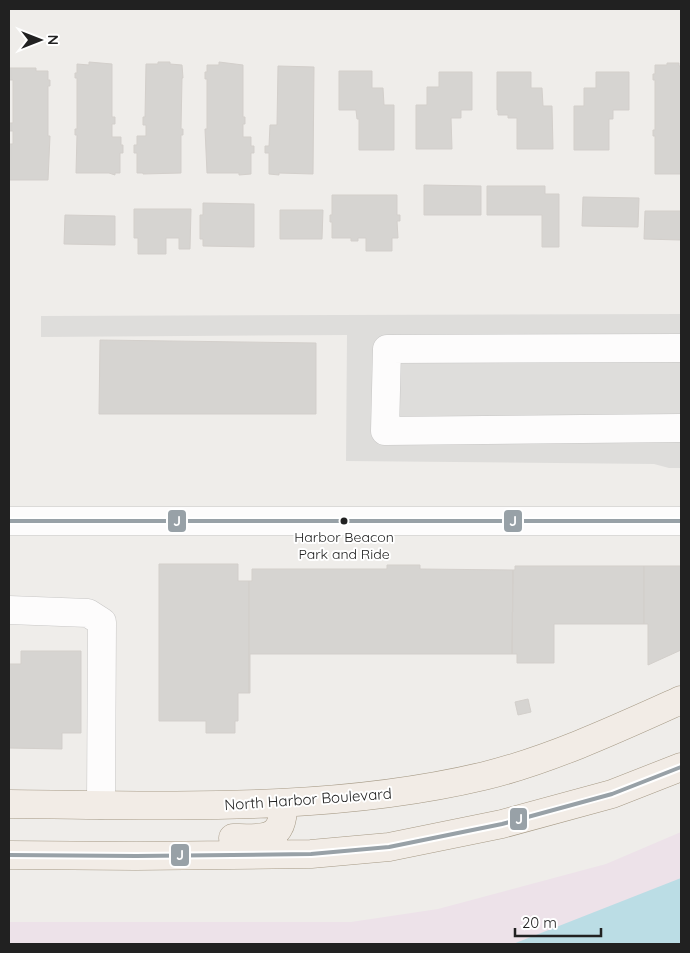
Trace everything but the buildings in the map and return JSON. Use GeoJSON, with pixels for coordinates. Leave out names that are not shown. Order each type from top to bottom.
{"type":"FeatureCollection","features":[{"type":"Feature","properties":{"kind":"main road","name":"North Harbor Boulevard"},"geometry":{"type":"LineString","coordinates":[[9,804],[257,804],[353,799],[418,790],[485,776],[555,754],[681,700]]}},
{"type":"Feature","properties":{"kind":"main road"},"geometry":{"type":"LineString","coordinates":[[9,855],[311,854],[389,847],[502,824],[612,794],[681,767]]}},
{"type":"Feature","properties":{"kind":"main road"},"geometry":{"type":"LineString","coordinates":[[136,856],[186,840],[265,837],[274,833],[280,826],[284,803]]}},
{"type":"Feature","properties":{"kind":"street"},"geometry":{"type":"LineString","coordinates":[[681,348],[387,349],[385,431],[681,428]]}},
{"type":"Feature","properties":{"kind":"street"},"geometry":{"type":"LineString","coordinates":[[9,521],[681,521]]}},
{"type":"Feature","properties":{"kind":"street"},"geometry":{"type":"LineString","coordinates":[[9,610],[88,613],[102,622],[101,805]]}},
{"type":"Feature","properties":{"kind":"shaded area"},"geometry":{"type":"Polygon","coordinates":[[[681,314],[681,468],[669,468],[654,464],[346,461],[347,335],[41,337],[41,316],[681,314]]]}},
{"type":"Feature","properties":{"kind":"shaded area"},"geometry":{"type":"Polygon","coordinates":[[[681,832],[681,944],[9,944],[9,922],[351,922],[438,909],[606,864],[681,832]]]}},
{"type":"Feature","properties":{"kind":"water"},"geometry":{"type":"Polygon","coordinates":[[[681,878],[681,944],[513,944],[681,878]]]}},
{"type":"Feature","properties":{"kind":"transit line","name":"J"},"geometry":{"type":"LineString","coordinates":[[9,521],[681,521]]}},
{"type":"Feature","properties":{"kind":"transit line","name":"J"},"geometry":{"type":"LineString","coordinates":[[9,855],[311,854],[389,847],[502,824],[612,794],[681,767]]}},
{"type":"Feature","properties":{"kind":"place","name":"Harbor Beacon Park and Ride"},"geometry":{"type":"Point","coordinates":[344,521]}}]}
